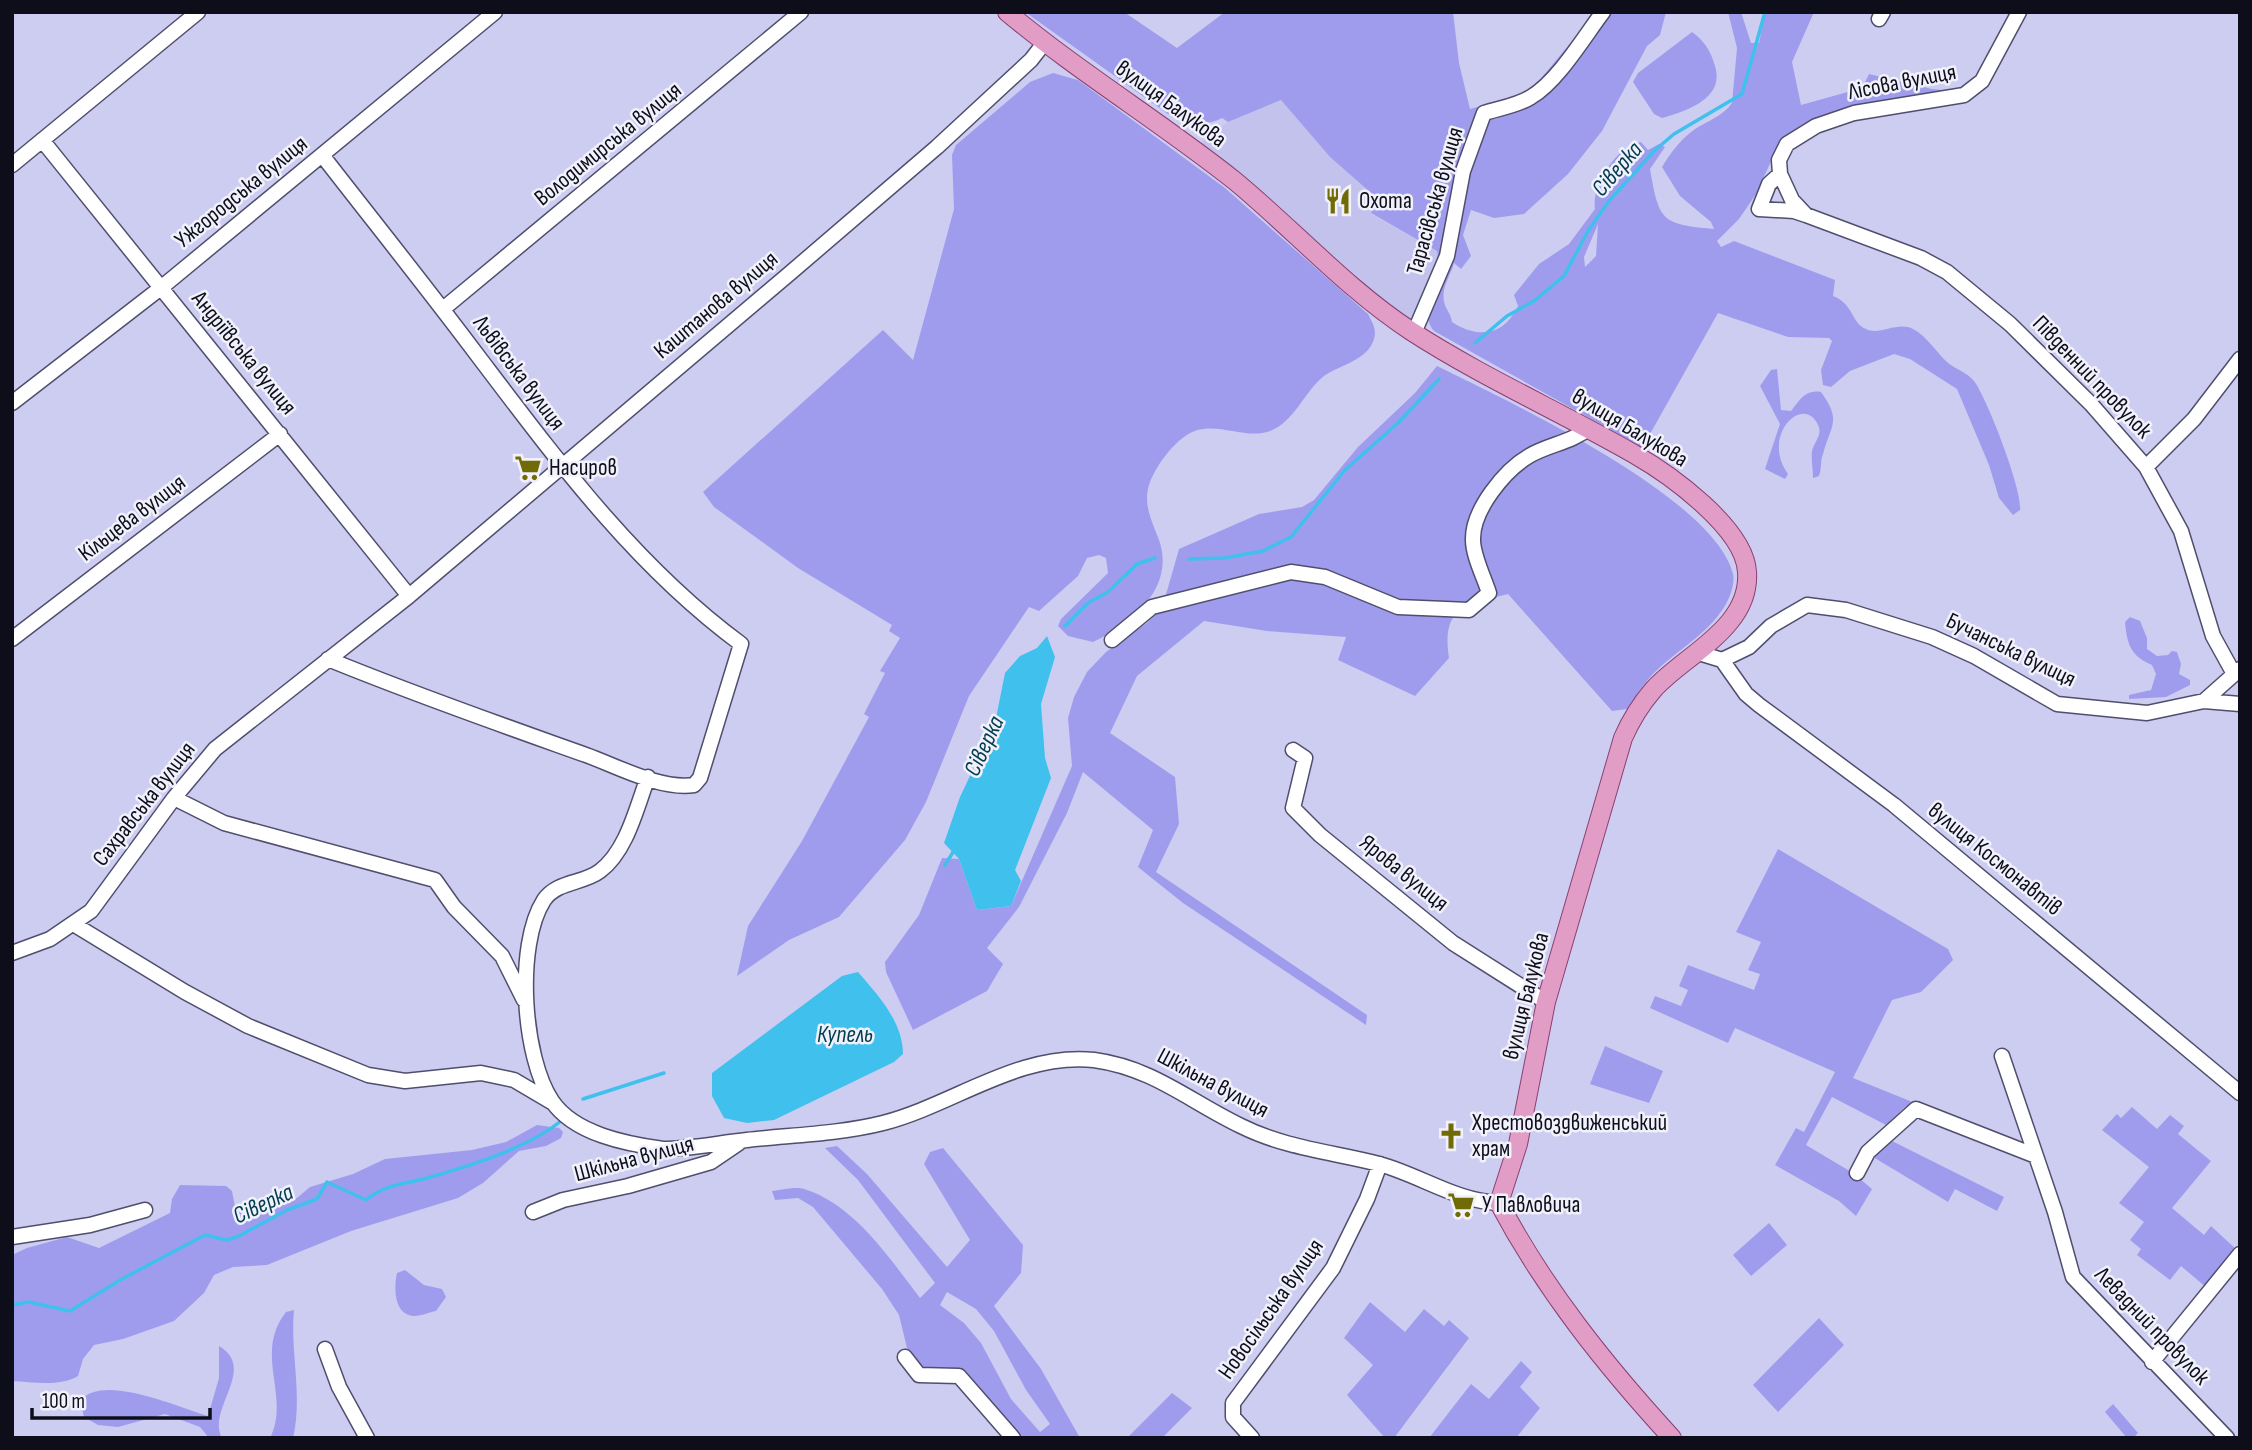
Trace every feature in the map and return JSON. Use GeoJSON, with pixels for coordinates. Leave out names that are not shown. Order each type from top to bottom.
{"type":"FeatureCollection","features":[{"type":"Feature","properties":{"kind":"main road","name":"вулиця Балукова"},"geometry":{"type":"LineString","coordinates":[[1007,12],[1232,179],[1410,330],[1649,463],[1718,519],[1736,541],[1748,570],[1745,593],[1733,615],[1699,653],[1656,687],[1635,712],[1623,738],[1546,1002],[1518,1144],[1499,1203]]}},
{"type":"Feature","properties":{"kind":"main road"},"geometry":{"type":"LineString","coordinates":[[1499,1203],[1520,1242],[1596,1352],[1672,1438]]}},
{"type":"Feature","properties":{"kind":"street"},"geometry":{"type":"LineString","coordinates":[[12,165],[198,12]]}},
{"type":"Feature","properties":{"kind":"street","name":"Ужгородська вулиця"},"geometry":{"type":"LineString","coordinates":[[12,403],[162,287],[495,12]]}},
{"type":"Feature","properties":{"kind":"street","name":"Володимирська вулиця"},"geometry":{"type":"LineString","coordinates":[[443,309],[801,12]]}},
{"type":"Feature","properties":{"kind":"street","name":"Тарасівська вулиця"},"geometry":{"type":"LineString","coordinates":[[1410,330],[1417,326],[1447,256],[1464,171],[1484,113],[1517,105],[1534,96],[1566,61],[1603,12]]}},
{"type":"Feature","properties":{"kind":"street","name":"Лісова вулиця"},"geometry":{"type":"LineString","coordinates":[[1780,174],[1779,160],[1787,144],[1816,126],[1854,113],[1964,95],[1982,81],[2019,12]]}},
{"type":"Feature","properties":{"kind":"street","name":"Каштанова вулиця"},"geometry":{"type":"LineString","coordinates":[[409,596],[937,147],[1031,61],[1045,42]]}},
{"type":"Feature","properties":{"kind":"street","name":"Андріївська вулиця"},"geometry":{"type":"LineString","coordinates":[[42,140],[409,596]]}},
{"type":"Feature","properties":{"kind":"street","name":"Львівська вулиця"},"geometry":{"type":"LineString","coordinates":[[322,155],[443,309],[561,466],[636,552],[703,616],[741,644],[700,778],[694,785],[677,785],[648,777]]}},
{"type":"Feature","properties":{"kind":"street"},"geometry":{"type":"LineString","coordinates":[[1780,174],[1792,200],[1806,215]]}},
{"type":"Feature","properties":{"kind":"street","name":"Південний провулок"},"geometry":{"type":"LineString","coordinates":[[1780,174],[1769,184],[1759,209],[1794,211],[1806,215],[1921,258],[1947,272],[2010,324],[2091,404],[2146,467],[2180,531],[2214,636],[2237,672]]}},
{"type":"Feature","properties":{"kind":"street"},"geometry":{"type":"LineString","coordinates":[[2146,467],[2194,419],[2240,359]]}},
{"type":"Feature","properties":{"kind":"street"},"geometry":{"type":"LineString","coordinates":[[1112,640],[1152,607],[1291,572],[1325,577],[1398,607],[1469,610],[1489,593],[1473,540],[1479,514],[1501,480],[1530,456],[1578,438],[1589,428]]}},
{"type":"Feature","properties":{"kind":"street","name":"Кільцева вулиця"},"geometry":{"type":"LineString","coordinates":[[12,639],[280,434]]}},
{"type":"Feature","properties":{"kind":"street","name":"Сахравська вулиця"},"geometry":{"type":"LineString","coordinates":[[12,953],[75,925],[91,911],[174,799],[215,749],[409,596]]}},
{"type":"Feature","properties":{"kind":"street","name":"Бучанська вулиця"},"geometry":{"type":"LineString","coordinates":[[1722,660],[1749,647],[1771,626],[1807,605],[1846,610],[1932,637],[1974,656],[2057,704],[2147,713],[2204,702],[2240,704]]}},
{"type":"Feature","properties":{"kind":"street"},"geometry":{"type":"LineString","coordinates":[[1699,653],[1722,660]]}},
{"type":"Feature","properties":{"kind":"street"},"geometry":{"type":"LineString","coordinates":[[328,659],[458,710],[648,777]]}},
{"type":"Feature","properties":{"kind":"street","name":"вулиця Космонавтів"},"geometry":{"type":"LineString","coordinates":[[1722,660],[1746,694],[1759,705],[1894,805],[2240,1093]]}},
{"type":"Feature","properties":{"kind":"street"},"geometry":{"type":"LineString","coordinates":[[2204,702],[2237,672]]}},
{"type":"Feature","properties":{"kind":"street","name":"Ярова вулиця"},"geometry":{"type":"LineString","coordinates":[[1293,750],[1305,758],[1292,803],[1302,817],[1453,943],[1546,1002]]}},
{"type":"Feature","properties":{"kind":"street","name":"Шкільна вулиця"},"geometry":{"type":"LineString","coordinates":[[648,777],[630,826],[602,870],[556,889],[544,900],[529,951],[525,1001],[535,1062],[553,1102],[590,1129],[642,1146],[689,1149],[839,1131],[883,1123],[945,1102],[1029,1066],[1059,1060],[1090,1060],[1126,1065],[1152,1075],[1242,1127],[1275,1141],[1380,1164],[1470,1199],[1499,1203]]}},
{"type":"Feature","properties":{"kind":"street"},"geometry":{"type":"LineString","coordinates":[[174,799],[224,823],[435,880],[454,907],[502,956],[525,1001]]}},
{"type":"Feature","properties":{"kind":"street"},"geometry":{"type":"LineString","coordinates":[[75,925],[185,992],[248,1026],[368,1075],[405,1081],[481,1073],[514,1080],[553,1102]]}},
{"type":"Feature","properties":{"kind":"street","name":"Левадний провулок"},"geometry":{"type":"LineString","coordinates":[[2001,1056],[2036,1156],[2073,1277],[2227,1438]]}},
{"type":"Feature","properties":{"kind":"street"},"geometry":{"type":"LineString","coordinates":[[1857,1173],[1868,1152],[1916,1110],[2036,1156]]}},
{"type":"Feature","properties":{"kind":"street","name":"Шкільна вулиця"},"geometry":{"type":"LineString","coordinates":[[533,1212],[563,1200],[628,1186],[711,1162],[743,1141]]}},
{"type":"Feature","properties":{"kind":"street","name":"Новосільська вулиця"},"geometry":{"type":"LineString","coordinates":[[1252,1438],[1233,1417],[1233,1404],[1333,1268],[1367,1199],[1380,1164]]}},
{"type":"Feature","properties":{"kind":"street"},"geometry":{"type":"LineString","coordinates":[[12,1237],[90,1225],[145,1210]]}},
{"type":"Feature","properties":{"kind":"street"},"geometry":{"type":"LineString","coordinates":[[2152,1362],[2240,1254]]}},
{"type":"Feature","properties":{"kind":"street"},"geometry":{"type":"LineString","coordinates":[[325,1349],[339,1387],[367,1438]]}},
{"type":"Feature","properties":{"kind":"street"},"geometry":{"type":"LineString","coordinates":[[905,1357],[919,1374],[959,1376],[1013,1438]]}},
{"type":"Feature","properties":{"kind":"shaded area"},"geometry":{"type":"Polygon","coordinates":[[[1025,12],[1124,12],[1177,48],[1225,12],[1453,12],[1459,63],[1470,109],[1529,93],[1596,12],[1666,12],[1660,35],[1647,46],[1602,131],[1568,174],[1524,214],[1494,218],[1471,210],[1463,235],[1471,256],[1461,269],[1454,263],[1443,296],[1452,322],[1471,331],[1490,332],[1505,324],[1512,316],[1518,306],[1514,295],[1539,264],[1569,244],[1595,209],[1601,178],[1615,158],[1632,145],[1641,142],[1648,150],[1659,144],[1665,147],[1650,169],[1656,200],[1666,217],[1683,225],[1714,229],[1711,222],[1680,196],[1662,167],[1685,137],[1732,103],[1737,48],[1728,12],[1741,12],[1751,43],[1759,43],[1765,12],[1814,12],[1792,62],[1801,105],[1862,88],[1869,74],[1932,89],[1963,92],[1876,103],[1774,155],[1756,194],[1739,219],[1717,241],[1721,247],[1734,241],[1835,280],[1833,296],[1849,308],[1861,326],[1871,331],[1901,327],[1913,329],[1947,362],[1971,378],[1980,391],[2003,445],[2016,484],[2020,510],[2013,515],[1999,498],[1989,465],[1957,389],[1910,359],[1894,354],[1850,371],[1831,387],[1823,385],[1821,370],[1832,341],[1829,338],[1788,337],[1718,313],[1641,450],[1616,433],[1434,331],[1428,316],[1428,306],[1438,259],[1437,251],[1371,213],[1378,199],[1330,157],[1281,100],[1228,122],[1222,118],[1208,123],[1195,123],[1168,114],[1025,12]],[[1598,224],[1584,257],[1585,267],[1596,256],[1598,224]]]}},
{"type":"Feature","properties":{"kind":"shaded area"},"geometry":{"type":"Polygon","coordinates":[[[1692,32],[1710,53],[1717,75],[1715,85],[1711,93],[1694,106],[1662,118],[1654,114],[1633,82],[1638,73],[1692,32]]]}},
{"type":"Feature","properties":{"kind":"shaded area"},"geometry":{"type":"Polygon","coordinates":[[[1053,73],[1078,80],[1225,188],[1368,314],[1374,329],[1374,339],[1360,357],[1324,376],[1289,417],[1272,430],[1252,434],[1203,429],[1184,437],[1173,447],[1157,467],[1148,489],[1148,509],[1163,557],[1156,589],[1147,602],[1122,625],[1093,642],[1068,636],[1058,626],[1061,619],[1108,573],[1106,558],[1099,555],[1087,558],[1078,576],[1039,611],[1029,607],[969,696],[926,802],[905,840],[839,917],[789,940],[737,976],[748,926],[802,841],[869,717],[864,714],[885,673],[880,671],[900,638],[889,631],[892,625],[798,568],[714,507],[703,492],[883,330],[913,360],[954,209],[952,155],[956,145],[1030,82],[1053,73]]]}},
{"type":"Feature","properties":{"kind":"shaded area"},"geometry":{"type":"Polygon","coordinates":[[[1281,100],[1330,157],[1378,199],[1371,214],[1437,251],[1438,259],[1413,323],[1362,285],[1199,144],[1228,122],[1281,100]]]}},
{"type":"Feature","properties":{"kind":"shaded area"},"geometry":{"type":"Polygon","coordinates":[[[1437,366],[1511,402],[1604,454],[1689,514],[1718,544],[1733,574],[1733,584],[1722,611],[1652,675],[1627,709],[1612,711],[1508,594],[1469,605],[1453,618],[1449,628],[1449,658],[1415,696],[1338,660],[1346,637],[1267,631],[1204,621],[1137,676],[1110,733],[1175,777],[1179,824],[1156,872],[1367,1015],[1366,1025],[1183,903],[1138,867],[1153,830],[1083,772],[1067,813],[1019,907],[987,948],[1003,964],[987,991],[913,1030],[886,972],[885,962],[919,915],[942,858],[959,859],[977,910],[1011,906],[1072,766],[1068,718],[1074,697],[1087,672],[1106,652],[1148,622],[1163,605],[1179,549],[1259,514],[1302,507],[1314,500],[1358,447],[1415,393],[1437,366]]]}},
{"type":"Feature","properties":{"kind":"shaded area"},"geometry":{"type":"Polygon","coordinates":[[[1777,369],[1781,410],[1791,411],[1803,396],[1811,392],[1821,392],[1831,410],[1833,423],[1819,476],[1813,478],[1812,457],[1819,435],[1818,425],[1812,416],[1803,414],[1795,416],[1781,433],[1781,459],[1788,474],[1785,479],[1765,469],[1780,424],[1760,386],[1771,370],[1777,369]]]}},
{"type":"Feature","properties":{"kind":"shaded area"},"geometry":{"type":"Polygon","coordinates":[[[2130,617],[2140,621],[2147,638],[2147,649],[2157,656],[2177,652],[2181,664],[2179,674],[2190,680],[2190,685],[2166,697],[2129,699],[2129,695],[2151,690],[2156,674],[2152,665],[2139,658],[2131,649],[2125,622],[2130,617]]]}},
{"type":"Feature","properties":{"kind":"shaded area"},"geometry":{"type":"Polygon","coordinates":[[[1778,849],[1948,949],[1953,960],[1921,992],[1892,1000],[1853,1078],[1915,1103],[1905,1107],[1886,1125],[1832,1097],[1806,1145],[1853,1173],[1872,1189],[1856,1216],[1839,1201],[1775,1165],[1796,1128],[1804,1132],[1835,1072],[1735,1028],[1728,1043],[1650,1008],[1655,996],[1681,1006],[1688,990],[1679,986],[1688,965],[1754,990],[1760,974],[1748,970],[1761,942],[1736,932],[1778,849]]]}},
{"type":"Feature","properties":{"kind":"shaded area"},"geometry":{"type":"Polygon","coordinates":[[[1605,1046],[1663,1071],[1649,1103],[1590,1084],[1605,1046]]]}},
{"type":"Feature","properties":{"kind":"shaded area"},"geometry":{"type":"Polygon","coordinates":[[[2132,1107],[2157,1129],[2170,1115],[2184,1126],[2178,1134],[2211,1161],[2172,1208],[2204,1235],[2211,1226],[2237,1250],[2207,1288],[2181,1266],[2170,1280],[2137,1255],[2141,1249],[2130,1240],[2144,1222],[2119,1203],[2149,1167],[2102,1130],[2117,1114],[2121,1118],[2132,1107]]]}},
{"type":"Feature","properties":{"kind":"shaded area"},"geometry":{"type":"Polygon","coordinates":[[[537,1125],[559,1128],[563,1132],[561,1138],[546,1146],[519,1151],[483,1183],[458,1198],[351,1231],[267,1265],[233,1267],[214,1275],[204,1293],[174,1321],[123,1339],[94,1345],[83,1359],[78,1376],[54,1383],[12,1381],[12,1255],[67,1237],[99,1248],[170,1213],[172,1199],[180,1185],[226,1186],[232,1191],[235,1207],[297,1198],[310,1187],[353,1174],[385,1159],[472,1150],[506,1142],[537,1125]]]}},
{"type":"Feature","properties":{"kind":"shaded area"},"geometry":{"type":"Polygon","coordinates":[[[1892,1141],[2004,1197],[1997,1211],[1955,1189],[1948,1202],[1873,1157],[1892,1141]]]}},
{"type":"Feature","properties":{"kind":"shaded area"},"geometry":{"type":"Polygon","coordinates":[[[837,1146],[867,1174],[947,1267],[970,1240],[924,1164],[930,1152],[943,1148],[1023,1245],[1021,1273],[994,1306],[1041,1369],[1080,1438],[1017,1438],[966,1378],[921,1371],[908,1352],[899,1315],[882,1289],[813,1207],[798,1198],[775,1200],[772,1191],[792,1188],[804,1189],[822,1196],[870,1234],[920,1298],[935,1283],[858,1180],[825,1148],[837,1146]],[[947,1292],[940,1305],[964,1323],[981,1343],[1011,1399],[1040,1432],[1050,1424],[1026,1390],[994,1331],[976,1309],[947,1292]]]}},
{"type":"Feature","properties":{"kind":"shaded area"},"geometry":{"type":"Polygon","coordinates":[[[1769,1223],[1787,1245],[1751,1276],[1733,1255],[1769,1223]]]}},
{"type":"Feature","properties":{"kind":"shaded area"},"geometry":{"type":"Polygon","coordinates":[[[405,1270],[424,1285],[442,1289],[446,1297],[436,1311],[414,1316],[402,1311],[396,1299],[395,1285],[397,1273],[405,1270]]]}},
{"type":"Feature","properties":{"kind":"shaded area"},"geometry":{"type":"Polygon","coordinates":[[[1370,1302],[1405,1332],[1424,1309],[1444,1326],[1449,1320],[1469,1338],[1394,1438],[1385,1438],[1347,1395],[1373,1365],[1344,1338],[1370,1302]]]}},
{"type":"Feature","properties":{"kind":"shaded area"},"geometry":{"type":"Polygon","coordinates":[[[294,1310],[297,1406],[293,1438],[270,1438],[277,1406],[273,1344],[277,1328],[286,1312],[294,1310]]]}},
{"type":"Feature","properties":{"kind":"shaded area"},"geometry":{"type":"Polygon","coordinates":[[[1819,1318],[1844,1345],[1778,1412],[1753,1385],[1819,1318]]]}},
{"type":"Feature","properties":{"kind":"shaded area"},"geometry":{"type":"Polygon","coordinates":[[[219,1346],[230,1355],[234,1366],[233,1378],[220,1415],[222,1438],[209,1438],[200,1427],[165,1414],[118,1427],[98,1425],[84,1417],[80,1401],[91,1393],[105,1390],[142,1395],[208,1416],[219,1378],[219,1346]]]}},
{"type":"Feature","properties":{"kind":"shaded area"},"geometry":{"type":"Polygon","coordinates":[[[1521,1361],[1532,1372],[1520,1387],[1540,1408],[1516,1438],[1429,1438],[1471,1384],[1489,1399],[1521,1361]]]}},
{"type":"Feature","properties":{"kind":"shaded area"},"geometry":{"type":"Polygon","coordinates":[[[1172,1393],[1192,1408],[1162,1438],[1127,1438],[1172,1393]]]}},
{"type":"Feature","properties":{"kind":"shaded area"},"geometry":{"type":"Polygon","coordinates":[[[2113,1404],[2138,1433],[2133,1438],[2127,1438],[2105,1412],[2113,1404]]]}},
{"type":"Feature","properties":{"kind":"water"},"geometry":{"type":"Polygon","coordinates":[[[1047,636],[1055,657],[1041,704],[1045,758],[1051,778],[1015,870],[1021,881],[1011,906],[977,910],[959,859],[944,843],[960,797],[995,723],[1005,673],[1020,656],[1037,648],[1047,636]]]}},
{"type":"Feature","properties":{"kind":"water","name":"Купель"},"geometry":{"type":"Polygon","coordinates":[[[858,972],[894,1020],[902,1042],[903,1054],[894,1062],[774,1120],[747,1123],[724,1118],[712,1096],[712,1073],[842,976],[858,972]]]}},
{"type":"Feature","properties":{"kind":"waterway","name":"Сіверка"},"geometry":{"type":"LineString","coordinates":[[1475,343],[1507,316],[1534,301],[1564,276],[1588,231],[1609,201],[1654,151],[1674,134],[1742,94],[1765,12]]}},
{"type":"Feature","properties":{"kind":"waterway","name":"Сіверка"},"geometry":{"type":"LineString","coordinates":[[1189,559],[1224,558],[1263,551],[1291,537],[1344,471],[1398,423],[1439,379]]}},
{"type":"Feature","properties":{"kind":"waterway","name":"Сіверка"},"geometry":{"type":"LineString","coordinates":[[1065,626],[1088,603],[1108,592],[1137,564],[1155,558]]}},
{"type":"Feature","properties":{"kind":"waterway","name":"Сіверка"},"geometry":{"type":"LineString","coordinates":[[945,865],[955,849]]}},
{"type":"Feature","properties":{"kind":"waterway","name":"Сіверка"},"geometry":{"type":"LineString","coordinates":[[583,1099],[664,1073]]}},
{"type":"Feature","properties":{"kind":"waterway","name":"Сіверка"},"geometry":{"type":"LineString","coordinates":[[12,1305],[29,1302],[70,1311],[122,1279],[205,1235],[227,1240],[287,1210],[317,1199],[327,1182],[366,1200],[389,1187],[431,1177],[499,1155],[548,1131],[561,1121]]}},
{"type":"Feature","properties":{"kind":"place","name":"Охота"},"geometry":{"type":"Point","coordinates":[1338,201]}},
{"type":"Feature","properties":{"kind":"place","name":"Насиров"},"geometry":{"type":"Point","coordinates":[528,468]}},
{"type":"Feature","properties":{"kind":"place","name":"Хрестовоздвиженський храм"},"geometry":{"type":"Point","coordinates":[1451,1136]}},
{"type":"Feature","properties":{"kind":"place","name":"У Павловича"},"geometry":{"type":"Point","coordinates":[1461,1205]}}]}
